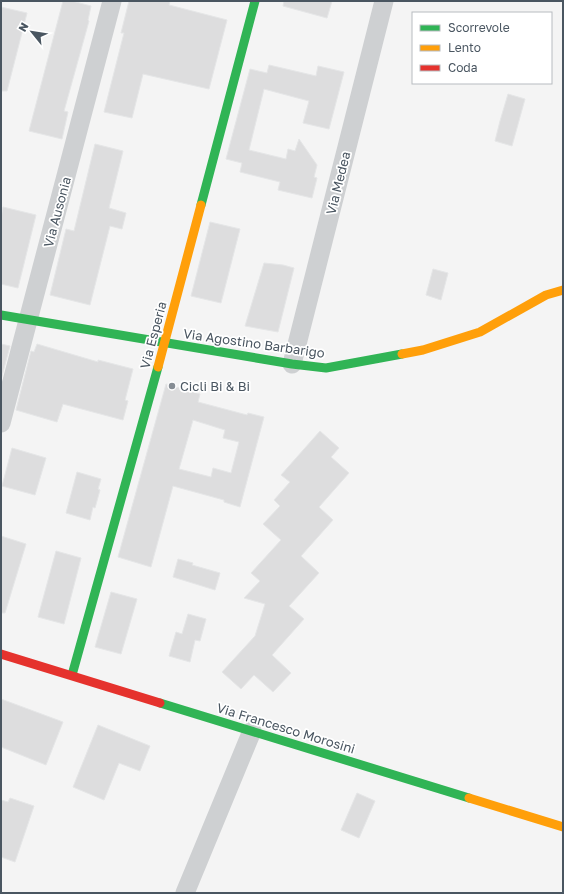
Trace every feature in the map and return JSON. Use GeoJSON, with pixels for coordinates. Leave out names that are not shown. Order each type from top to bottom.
{"type":"FeatureCollection","features":[{"type":"Feature","properties":{"kind":"street","name":"Via Ausonia"},"geometry":{"type":"LineString","coordinates":[[1,423],[112,1]]}},
{"type":"Feature","properties":{"kind":"street","name":"Via Esperia"},"geometry":{"type":"LineString","coordinates":[[72,675],[165,343],[255,1]]}},
{"type":"Feature","properties":{"kind":"street","name":"Via Medea"},"geometry":{"type":"LineString","coordinates":[[292,364],[384,1]]}},
{"type":"Feature","properties":{"kind":"street","name":"Via Agostino Barbarigo"},"geometry":{"type":"LineString","coordinates":[[1,315],[292,364],[326,368],[423,350],[480,332],[546,295],[563,290]]}},
{"type":"Feature","properties":{"kind":"street","name":"Via Francesco Morosini"},"geometry":{"type":"LineString","coordinates":[[1,654],[563,827]]}},
{"type":"Feature","properties":{"kind":"street"},"geometry":{"type":"LineString","coordinates":[[185,893],[252,731]]}},
{"type":"Feature","properties":{"kind":"building"},"geometry":{"type":"Polygon","coordinates":[[[63,1],[72,1],[91,6],[89,21],[64,111],[68,112],[62,139],[29,131],[63,1]]]}},
{"type":"Feature","properties":{"kind":"building"},"geometry":{"type":"Polygon","coordinates":[[[129,1],[170,1],[169,5],[227,20],[209,89],[143,74],[132,118],[104,112],[124,33],[121,33],[129,1]]]}},
{"type":"Feature","properties":{"kind":"building"},"geometry":{"type":"Polygon","coordinates":[[[284,1],[332,1],[327,18],[283,6],[284,1]]]}},
{"type":"Feature","properties":{"kind":"building"},"geometry":{"type":"Polygon","coordinates":[[[1,7],[27,13],[7,91],[1,91],[1,7]]]}},
{"type":"Feature","properties":{"kind":"building"},"geometry":{"type":"Polygon","coordinates":[[[269,65],[316,76],[318,66],[344,72],[329,129],[303,123],[309,101],[264,89],[249,150],[286,159],[288,149],[295,151],[299,139],[317,165],[314,177],[317,178],[312,198],[278,190],[280,182],[240,172],[242,163],[226,159],[250,69],[267,73],[269,65]]]}},
{"type":"Feature","properties":{"kind":"building"},"geometry":{"type":"Polygon","coordinates":[[[508,94],[525,99],[512,146],[495,141],[508,94]]]}},
{"type":"Feature","properties":{"kind":"building"},"geometry":{"type":"Polygon","coordinates":[[[95,144],[123,151],[109,208],[126,213],[122,229],[110,226],[90,305],[50,295],[66,229],[74,231],[95,144]]]}},
{"type":"Feature","properties":{"kind":"building"},"geometry":{"type":"Polygon","coordinates":[[[3,207],[36,215],[18,288],[1,284],[1,218],[3,207]]]}},
{"type":"Feature","properties":{"kind":"building"},"geometry":{"type":"Polygon","coordinates":[[[210,222],[240,229],[221,303],[191,296],[210,222]]]}},
{"type":"Feature","properties":{"kind":"building"},"geometry":{"type":"Polygon","coordinates":[[[264,263],[294,268],[278,332],[245,326],[264,263]]]}},
{"type":"Feature","properties":{"kind":"building"},"geometry":{"type":"Polygon","coordinates":[[[433,269],[448,273],[441,300],[426,295],[433,269]]]}},
{"type":"Feature","properties":{"kind":"building"},"geometry":{"type":"Polygon","coordinates":[[[1,344],[10,346],[1,380],[1,344]]]}},
{"type":"Feature","properties":{"kind":"building"},"geometry":{"type":"Polygon","coordinates":[[[37,344],[98,362],[98,360],[133,369],[125,400],[128,401],[123,420],[63,404],[57,422],[16,410],[31,351],[34,352],[37,344]]]}},
{"type":"Feature","properties":{"kind":"building"},"geometry":{"type":"Polygon","coordinates":[[[166,384],[200,394],[198,402],[247,415],[248,413],[264,417],[240,507],[224,502],[224,500],[173,486],[151,567],[118,557],[166,384]],[[193,420],[179,469],[211,477],[213,468],[231,473],[239,442],[223,438],[225,430],[193,420]]]}},
{"type":"Feature","properties":{"kind":"building"},"geometry":{"type":"Polygon","coordinates":[[[320,431],[339,448],[331,457],[349,473],[319,507],[333,520],[301,556],[319,573],[289,606],[304,619],[272,655],[291,673],[273,692],[254,675],[241,689],[222,672],[255,636],[265,604],[244,598],[260,581],[251,573],[281,540],[263,524],[280,506],[274,500],[290,482],[281,475],[320,431]]]}},
{"type":"Feature","properties":{"kind":"building"},"geometry":{"type":"Polygon","coordinates":[[[12,448],[46,458],[35,495],[2,486],[12,448]]]}},
{"type":"Feature","properties":{"kind":"building"},"geometry":{"type":"Polygon","coordinates":[[[77,472],[101,479],[98,489],[100,490],[95,508],[93,507],[90,520],[66,513],[77,472]]]}},
{"type":"Feature","properties":{"kind":"building"},"geometry":{"type":"Polygon","coordinates":[[[1,536],[26,544],[5,613],[1,613],[1,536]]]}},
{"type":"Feature","properties":{"kind":"building"},"geometry":{"type":"Polygon","coordinates":[[[56,551],[81,558],[64,624],[38,617],[56,551]]]}},
{"type":"Feature","properties":{"kind":"building"},"geometry":{"type":"Polygon","coordinates":[[[178,559],[193,563],[192,565],[220,573],[215,590],[173,577],[178,559]]]}},
{"type":"Feature","properties":{"kind":"building"},"geometry":{"type":"Polygon","coordinates":[[[111,592],[137,599],[121,654],[95,647],[111,592]]]}},
{"type":"Feature","properties":{"kind":"building"},"geometry":{"type":"Polygon","coordinates":[[[188,614],[206,619],[200,641],[195,640],[190,662],[169,656],[176,632],[182,634],[188,614]]]}},
{"type":"Feature","properties":{"kind":"building"},"geometry":{"type":"Polygon","coordinates":[[[1,699],[63,722],[46,765],[1,747],[1,699]]]}},
{"type":"Feature","properties":{"kind":"building"},"geometry":{"type":"Polygon","coordinates":[[[98,725],[150,746],[140,771],[119,763],[104,800],[73,787],[98,725]]]}},
{"type":"Feature","properties":{"kind":"building"},"geometry":{"type":"Polygon","coordinates":[[[357,793],[375,801],[359,838],[341,830],[357,793]]]}},
{"type":"Feature","properties":{"kind":"building"},"geometry":{"type":"Polygon","coordinates":[[[10,798],[34,806],[15,862],[1,857],[1,800],[8,802],[10,798]]]}},
{"type":"Feature","properties":{"kind":"traffic: fast"},"geometry":{"type":"LineString","coordinates":[[201,205],[255,1]]}},
{"type":"Feature","properties":{"kind":"traffic: fast"},"geometry":{"type":"LineString","coordinates":[[1,315],[292,364],[326,368],[402,354]]}},
{"type":"Feature","properties":{"kind":"traffic: fast"},"geometry":{"type":"LineString","coordinates":[[72,675],[158,367]]}},
{"type":"Feature","properties":{"kind":"traffic: fast"},"geometry":{"type":"LineString","coordinates":[[160,703],[469,798]]}},
{"type":"Feature","properties":{"kind":"traffic: slow"},"geometry":{"type":"LineString","coordinates":[[158,367],[201,205]]}},
{"type":"Feature","properties":{"kind":"traffic: slow"},"geometry":{"type":"LineString","coordinates":[[402,354],[423,350],[480,332],[546,295],[563,290]]}},
{"type":"Feature","properties":{"kind":"traffic: slow"},"geometry":{"type":"LineString","coordinates":[[469,798],[563,827]]}},
{"type":"Feature","properties":{"kind":"traffic: jam"},"geometry":{"type":"LineString","coordinates":[[1,654],[160,703]]}},
{"type":"Feature","properties":{"kind":"place","name":"Cicli Bi & Bi"},"geometry":{"type":"Point","coordinates":[172,386]}}]}
